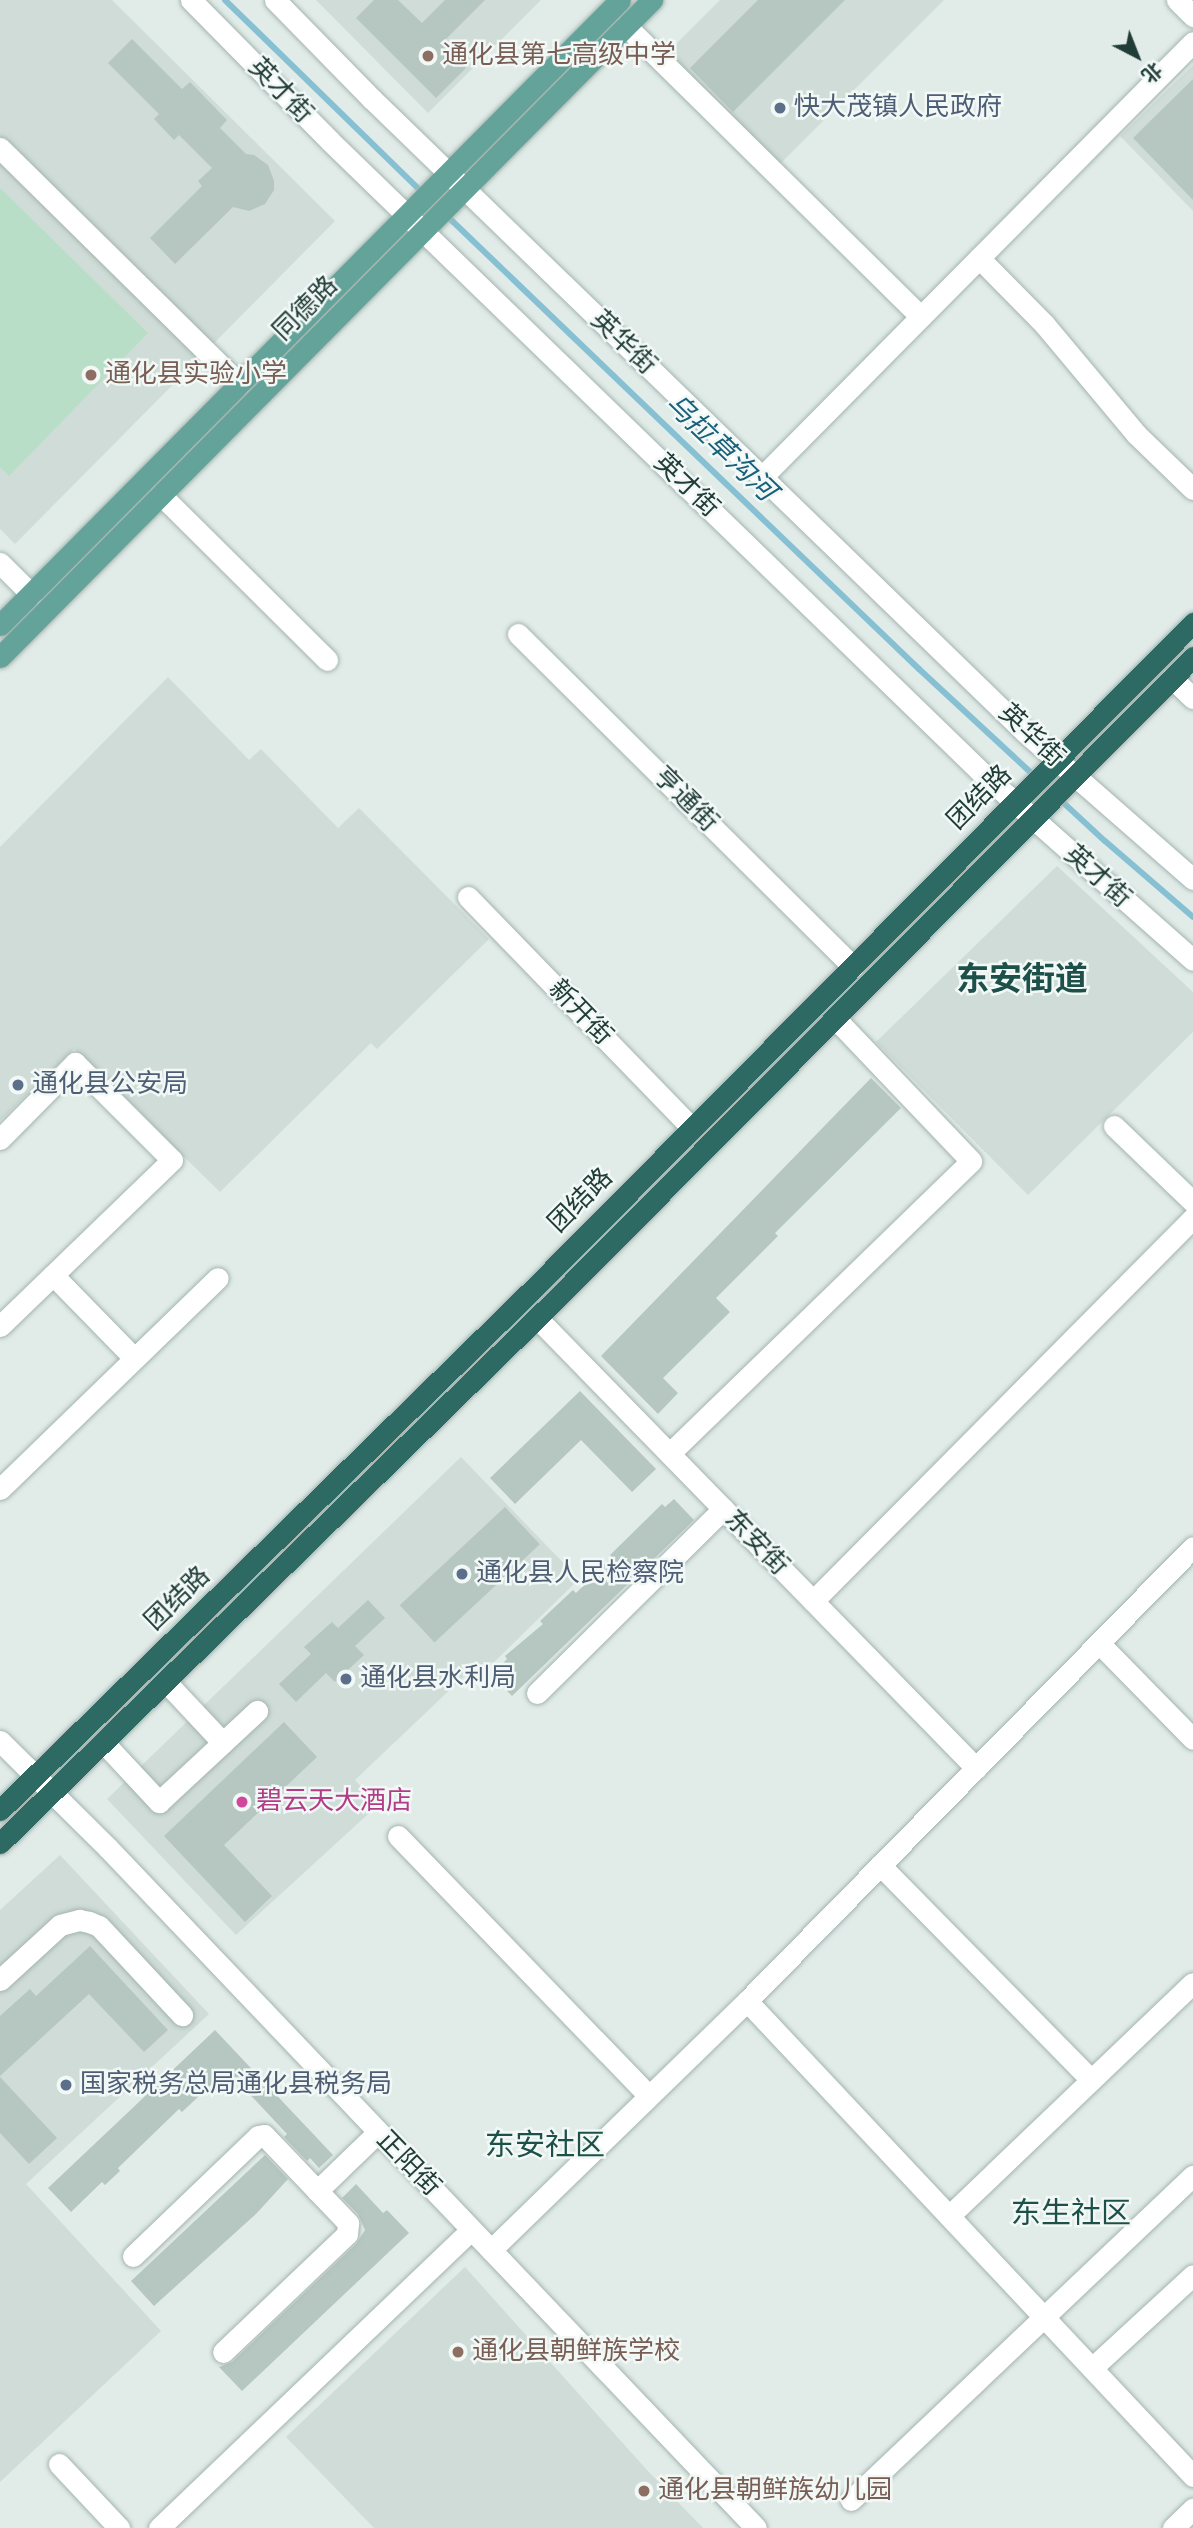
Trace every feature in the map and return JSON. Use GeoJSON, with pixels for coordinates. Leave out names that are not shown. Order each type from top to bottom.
{"type":"FeatureCollection","features":[{"type":"Feature","properties":{"kind":"highway","name":"团结路"},"geometry":{"type":"LineString","coordinates":[[0,1810],[692,1128],[1193,623]]}},
{"type":"Feature","properties":{"kind":"highway","name":"团结路"},"geometry":{"type":"LineString","coordinates":[[0,1843],[537,1318],[1193,657]]}},
{"type":"Feature","properties":{"kind":"main road","name":"同德路"},"geometry":{"type":"LineString","coordinates":[[0,625],[620,0]]}},
{"type":"Feature","properties":{"kind":"main road","name":"同德路"},"geometry":{"type":"LineString","coordinates":[[0,657],[652,0]]}},
{"type":"Feature","properties":{"kind":"street","name":"英才街"},"geometry":{"type":"LineString","coordinates":[[191,0],[411,210],[1015,803],[1193,960]]}},
{"type":"Feature","properties":{"kind":"street","name":"英华街"},"geometry":{"type":"LineString","coordinates":[[275,0],[442,180],[762,477],[1057,760],[1193,879]]}},
{"type":"Feature","properties":{"kind":"street"},"geometry":{"type":"LineString","coordinates":[[1177,0],[1193,16]]}},
{"type":"Feature","properties":{"kind":"street"},"geometry":{"type":"LineString","coordinates":[[626,26],[921,317]]}},
{"type":"Feature","properties":{"kind":"street"},"geometry":{"type":"LineString","coordinates":[[762,477],[1193,42]]}},
{"type":"Feature","properties":{"kind":"street"},"geometry":{"type":"LineString","coordinates":[[0,148],[239,384]]}},
{"type":"Feature","properties":{"kind":"street"},"geometry":{"type":"LineString","coordinates":[[979,258],[1045,325],[1136,434],[1193,489]]}},
{"type":"Feature","properties":{"kind":"street"},"geometry":{"type":"LineString","coordinates":[[161,495],[327,660]]}},
{"type":"Feature","properties":{"kind":"street"},"geometry":{"type":"LineString","coordinates":[[0,563],[31,594]]}},
{"type":"Feature","properties":{"kind":"street","name":"亨通街"},"geometry":{"type":"LineString","coordinates":[[518,634],[853,967]]}},
{"type":"Feature","properties":{"kind":"street"},"geometry":{"type":"LineString","coordinates":[[1171,678],[1193,698]]}},
{"type":"Feature","properties":{"kind":"street","name":"新开街"},"geometry":{"type":"LineString","coordinates":[[468,897],[692,1128]]}},
{"type":"Feature","properties":{"kind":"street"},"geometry":{"type":"LineString","coordinates":[[670,1453],[971,1161],[835,1018]]}},
{"type":"Feature","properties":{"kind":"street"},"geometry":{"type":"LineString","coordinates":[[0,1139],[75,1063],[172,1160],[0,1326]]}},
{"type":"Feature","properties":{"kind":"street"},"geometry":{"type":"LineString","coordinates":[[1114,1126],[1193,1202]]}},
{"type":"Feature","properties":{"kind":"street"},"geometry":{"type":"LineString","coordinates":[[813,1601],[1193,1218]]}},
{"type":"Feature","properties":{"kind":"street"},"geometry":{"type":"LineString","coordinates":[[53,1275],[135,1358]]}},
{"type":"Feature","properties":{"kind":"street"},"geometry":{"type":"LineString","coordinates":[[3,1481],[218,1278]]}},
{"type":"Feature","properties":{"kind":"street","name":"东安街"},"geometry":{"type":"LineString","coordinates":[[537,1318],[975,1768]]}},
{"type":"Feature","properties":{"kind":"street"},"geometry":{"type":"LineString","coordinates":[[537,1693],[723,1508]]}},
{"type":"Feature","properties":{"kind":"street"},"geometry":{"type":"LineString","coordinates":[[491,2250],[747,2001],[1193,1547]]}},
{"type":"Feature","properties":{"kind":"street"},"geometry":{"type":"LineString","coordinates":[[1098,1643],[1193,1739]]}},
{"type":"Feature","properties":{"kind":"street"},"geometry":{"type":"LineString","coordinates":[[166,1682],[223,1743]]}},
{"type":"Feature","properties":{"kind":"street"},"geometry":{"type":"LineString","coordinates":[[104,1743],[159,1802],[257,1711]]}},
{"type":"Feature","properties":{"kind":"street","name":"正阳街"},"geometry":{"type":"LineString","coordinates":[[0,1741],[756,2528]]}},
{"type":"Feature","properties":{"kind":"street"},"geometry":{"type":"LineString","coordinates":[[398,1836],[649,2096]]}},
{"type":"Feature","properties":{"kind":"street"},"geometry":{"type":"LineString","coordinates":[[880,1865],[1091,2080]]}},
{"type":"Feature","properties":{"kind":"street"},"geometry":{"type":"LineString","coordinates":[[0,1980],[60,1924],[79,1920],[99,1926],[182,2015]]}},
{"type":"Feature","properties":{"kind":"street"},"geometry":{"type":"LineString","coordinates":[[949,2216],[1193,1983]]}},
{"type":"Feature","properties":{"kind":"street"},"geometry":{"type":"LineString","coordinates":[[747,2001],[1193,2476]]}},
{"type":"Feature","properties":{"kind":"street"},"geometry":{"type":"LineString","coordinates":[[317,2191],[378,2132]]}},
{"type":"Feature","properties":{"kind":"street"},"geometry":{"type":"LineString","coordinates":[[133,2256],[258,2136],[264,2135],[348,2223],[348,2234],[223,2352]]}},
{"type":"Feature","properties":{"kind":"street"},"geometry":{"type":"LineString","coordinates":[[851,2500],[1193,2176]]}},
{"type":"Feature","properties":{"kind":"street"},"geometry":{"type":"LineString","coordinates":[[159,2528],[471,2230]]}},
{"type":"Feature","properties":{"kind":"street"},"geometry":{"type":"LineString","coordinates":[[1092,2368],[1193,2275]]}},
{"type":"Feature","properties":{"kind":"street"},"geometry":{"type":"LineString","coordinates":[[59,2464],[119,2528]]}},
{"type":"Feature","properties":{"kind":"street"},"geometry":{"type":"LineString","coordinates":[[1173,2528],[1193,2509]]}},
{"type":"Feature","properties":{"kind":"shaded area","name":"通化县实验小学"},"geometry":{"type":"Polygon","coordinates":[[[0,0],[112,0],[335,221],[15,544],[0,529],[0,0]]]}},
{"type":"Feature","properties":{"kind":"shaded area","name":"通化县第七高级中学"},"geometry":{"type":"Polygon","coordinates":[[[316,0],[541,0],[428,113],[316,0]]]}},
{"type":"Feature","properties":{"kind":"shaded area","name":"快大茂镇人民政府"},"geometry":{"type":"Polygon","coordinates":[[[720,0],[944,0],[780,164],[668,52],[720,0]]]}},
{"type":"Feature","properties":{"kind":"shaded area"},"geometry":{"type":"Polygon","coordinates":[[[1193,65],[1193,211],[1120,136],[1193,65]]]}},
{"type":"Feature","properties":{"kind":"shaded area"},"geometry":{"type":"Polygon","coordinates":[[[168,677],[249,760],[261,749],[338,828],[359,808],[489,939],[377,1049],[371,1043],[220,1192],[74,1049],[0,1121],[0,847],[168,677]]]}},
{"type":"Feature","properties":{"kind":"shaded area"},"geometry":{"type":"Polygon","coordinates":[[[1057,866],[1193,992],[1193,1032],[1028,1195],[876,1042],[1057,866]]]}},
{"type":"Feature","properties":{"kind":"shaded area"},"geometry":{"type":"Polygon","coordinates":[[[461,1457],[579,1579],[484,1672],[476,1665],[355,1780],[378,1805],[236,1935],[107,1799],[461,1457]]]}},
{"type":"Feature","properties":{"kind":"shaded area"},"geometry":{"type":"Polygon","coordinates":[[[60,1855],[209,2014],[26,2184],[161,2331],[0,2482],[0,1910],[60,1855]]]}},
{"type":"Feature","properties":{"kind":"shaded area","name":"通化县朝鲜族学校"},"geometry":{"type":"Polygon","coordinates":[[[465,2267],[646,2469],[703,2528],[374,2528],[286,2437],[465,2267]]]}},
{"type":"Feature","properties":{"kind":"green space"},"geometry":{"type":"Polygon","coordinates":[[[0,188],[148,333],[9,476],[0,467],[0,188]]]}},
{"type":"Feature","properties":{"kind":"building"},"geometry":{"type":"Polygon","coordinates":[[[374,0],[398,0],[422,23],[445,0],[485,0],[442,43],[466,68],[436,98],[356,18],[374,0]]]}},
{"type":"Feature","properties":{"kind":"building"},"geometry":{"type":"Polygon","coordinates":[[[758,0],[845,0],[733,112],[690,68],[758,0]]]}},
{"type":"Feature","properties":{"kind":"building"},"geometry":{"type":"Polygon","coordinates":[[[132,39],[182,89],[190,82],[227,120],[220,128],[246,154],[254,155],[268,165],[274,181],[274,190],[265,204],[249,211],[233,207],[175,264],[150,238],[202,186],[198,181],[212,168],[179,135],[174,140],[154,119],[159,114],[108,63],[132,39]]]}},
{"type":"Feature","properties":{"kind":"building"},"geometry":{"type":"Polygon","coordinates":[[[1193,79],[1193,200],[1133,138],[1193,79]]]}},
{"type":"Feature","properties":{"kind":"building"},"geometry":{"type":"Polygon","coordinates":[[[871,1078],[901,1108],[775,1233],[778,1236],[716,1298],[730,1312],[663,1378],[678,1393],[658,1414],[601,1356],[871,1078]]]}},
{"type":"Feature","properties":{"kind":"building"},"geometry":{"type":"Polygon","coordinates":[[[580,1391],[656,1469],[632,1492],[581,1440],[515,1504],[490,1478],[580,1391]]]}},
{"type":"Feature","properties":{"kind":"building"},"geometry":{"type":"Polygon","coordinates":[[[674,1499],[694,1520],[512,1696],[492,1675],[507,1659],[505,1656],[543,1624],[540,1621],[573,1590],[576,1593],[662,1504],[665,1507],[674,1499]]]}},
{"type":"Feature","properties":{"kind":"building"},"geometry":{"type":"Polygon","coordinates":[[[505,1507],[540,1544],[434,1643],[400,1605],[505,1507]]]}},
{"type":"Feature","properties":{"kind":"building"},"geometry":{"type":"Polygon","coordinates":[[[368,1600],[385,1618],[355,1646],[364,1655],[335,1682],[326,1673],[296,1702],[279,1684],[311,1654],[304,1647],[332,1622],[338,1628],[368,1600]]]}},
{"type":"Feature","properties":{"kind":"building"},"geometry":{"type":"Polygon","coordinates":[[[284,1722],[317,1757],[224,1845],[272,1896],[245,1922],[164,1836],[284,1722]]]}},
{"type":"Feature","properties":{"kind":"building"},"geometry":{"type":"Polygon","coordinates":[[[90,1946],[168,2030],[144,2052],[89,1994],[0,2076],[0,2016],[30,1989],[36,1996],[90,1946]]]}},
{"type":"Feature","properties":{"kind":"building"},"geometry":{"type":"Polygon","coordinates":[[[215,2030],[333,2155],[319,2168],[310,2158],[307,2161],[284,2137],[287,2134],[227,2070],[182,2112],[179,2109],[118,2168],[120,2171],[105,2185],[102,2182],[71,2212],[48,2188],[215,2030]]]}},
{"type":"Feature","properties":{"kind":"building"},"geometry":{"type":"Polygon","coordinates":[[[0,2077],[57,2138],[29,2164],[0,2133],[0,2077]]]}},
{"type":"Feature","properties":{"kind":"building"},"geometry":{"type":"Polygon","coordinates":[[[265,2155],[288,2179],[256,2214],[154,2306],[131,2281],[265,2155]]]}},
{"type":"Feature","properties":{"kind":"building"},"geometry":{"type":"Polygon","coordinates":[[[356,2184],[383,2213],[387,2210],[409,2233],[242,2391],[219,2367],[232,2362],[356,2244],[365,2230],[358,2214],[342,2198],[356,2184]]]}},
{"type":"Feature","properties":{"kind":"waterway","name":"乌拉草沟河"},"geometry":{"type":"LineString","coordinates":[[225,0],[424,194]]}},
{"type":"Feature","properties":{"kind":"waterway","name":"乌拉草沟河"},"geometry":{"type":"LineString","coordinates":[[445,214],[919,669],[1105,841],[1193,917]]}},
{"type":"Feature","properties":{"kind":"place","name":"通化县第七高级中学"},"geometry":{"type":"Point","coordinates":[428,56]}},
{"type":"Feature","properties":{"kind":"place","name":"快大茂镇人民政府"},"geometry":{"type":"Point","coordinates":[780,108]}},
{"type":"Feature","properties":{"kind":"place","name":"通化县实验小学"},"geometry":{"type":"Point","coordinates":[91,375]}},
{"type":"Feature","properties":{"kind":"place","name":"通化县公安局"},"geometry":{"type":"Point","coordinates":[18,1085]}},
{"type":"Feature","properties":{"kind":"place","name":"通化县人民检察院"},"geometry":{"type":"Point","coordinates":[462,1574]}},
{"type":"Feature","properties":{"kind":"place","name":"通化县水利局"},"geometry":{"type":"Point","coordinates":[346,1679]}},
{"type":"Feature","properties":{"kind":"place","name":"碧云天大酒店"},"geometry":{"type":"Point","coordinates":[242,1802]}},
{"type":"Feature","properties":{"kind":"place","name":"国家税务总局通化县税务局"},"geometry":{"type":"Point","coordinates":[66,2085]}},
{"type":"Feature","properties":{"kind":"place","name":"通化县朝鲜族学校"},"geometry":{"type":"Point","coordinates":[458,2352]}},
{"type":"Feature","properties":{"kind":"place","name":"通化县朝鲜族幼儿园"},"geometry":{"type":"Point","coordinates":[644,2491]}},
{"type":"Feature","properties":{"kind":"district","name":"东安街道"},"geometry":{"type":"Point","coordinates":[1022,981]}},
{"type":"Feature","properties":{"kind":"district","name":"东安社区"},"geometry":{"type":"Point","coordinates":[545,2146]}},
{"type":"Feature","properties":{"kind":"district","name":"东生社区"},"geometry":{"type":"Point","coordinates":[1071,2214]}}]}
